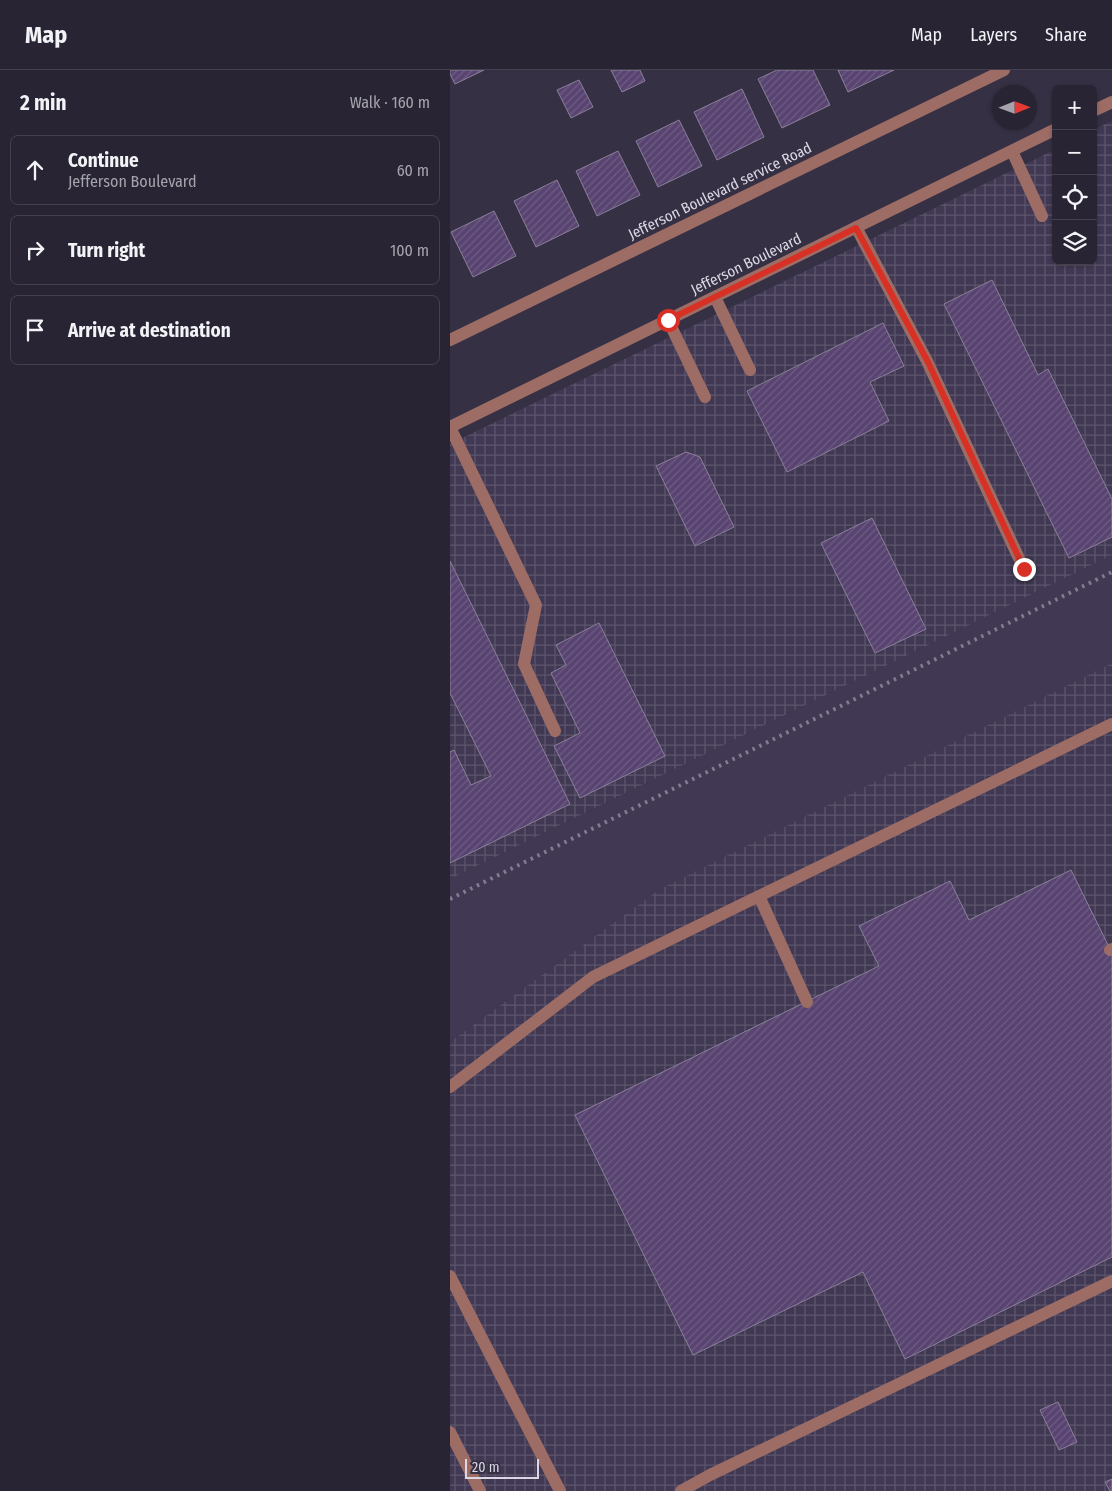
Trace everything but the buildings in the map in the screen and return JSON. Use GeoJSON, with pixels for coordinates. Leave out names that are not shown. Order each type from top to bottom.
{"type":"FeatureCollection","features":[{"type":"Feature","properties":{"kind":"street","name":"Jefferson Boulevard service Road"},"geometry":{"type":"LineString","coordinates":[[450,340],[1004,70]]}},
{"type":"Feature","properties":{"kind":"street"},"geometry":{"type":"LineString","coordinates":[[1097,109],[1112,102]]}},
{"type":"Feature","properties":{"kind":"street","name":"Jefferson Boulevard"},"geometry":{"type":"LineString","coordinates":[[450,427],[1052,132]]}},
{"type":"Feature","properties":{"kind":"street"},"geometry":{"type":"LineString","coordinates":[[1012,151],[1042,216]]}},
{"type":"Feature","properties":{"kind":"street"},"geometry":{"type":"LineString","coordinates":[[856,228],[928,362],[1024,569]]}},
{"type":"Feature","properties":{"kind":"street"},"geometry":{"type":"LineString","coordinates":[[715,297],[750,370]]}},
{"type":"Feature","properties":{"kind":"street"},"geometry":{"type":"LineString","coordinates":[[668,320],[705,397]]}},
{"type":"Feature","properties":{"kind":"street"},"geometry":{"type":"LineString","coordinates":[[450,427],[536,605],[524,664],[555,730]]}},
{"type":"Feature","properties":{"kind":"street"},"geometry":{"type":"LineString","coordinates":[[450,1087],[593,977],[1112,724]]}},
{"type":"Feature","properties":{"kind":"street"},"geometry":{"type":"LineString","coordinates":[[759,896],[807,1002]]}},
{"type":"Feature","properties":{"kind":"street"},"geometry":{"type":"LineString","coordinates":[[450,1276],[560,1491]]}},
{"type":"Feature","properties":{"kind":"street"},"geometry":{"type":"LineString","coordinates":[[681,1491],[1112,1281]]}},
{"type":"Feature","properties":{"kind":"street"},"geometry":{"type":"LineString","coordinates":[[450,1432],[480,1491]]}},
{"type":"Feature","properties":{"kind":"shaded area"},"geometry":{"type":"Polygon","coordinates":[[[1112,121],[1112,555],[450,879],[450,444],[1052,151],[1052,265],[1097,265],[1097,128],[1112,121]]]}},
{"type":"Feature","properties":{"kind":"shaded area"},"geometry":{"type":"Polygon","coordinates":[[[1112,555],[1112,663],[660,889],[450,1042],[450,879],[1112,555]]]}},
{"type":"Feature","properties":{"kind":"shaded area"},"geometry":{"type":"Polygon","coordinates":[[[1112,663],[1112,1491],[450,1491],[450,1042],[660,889],[1112,663]]]}},
{"type":"Feature","properties":{"kind":"railway"},"geometry":{"type":"LineString","coordinates":[[450,899],[1112,572]]}},
{"type":"Feature","properties":{"kind":"route"},"geometry":{"type":"LineString","coordinates":[[668,320],[856,228],[928,362],[1024,569]]}}]}
